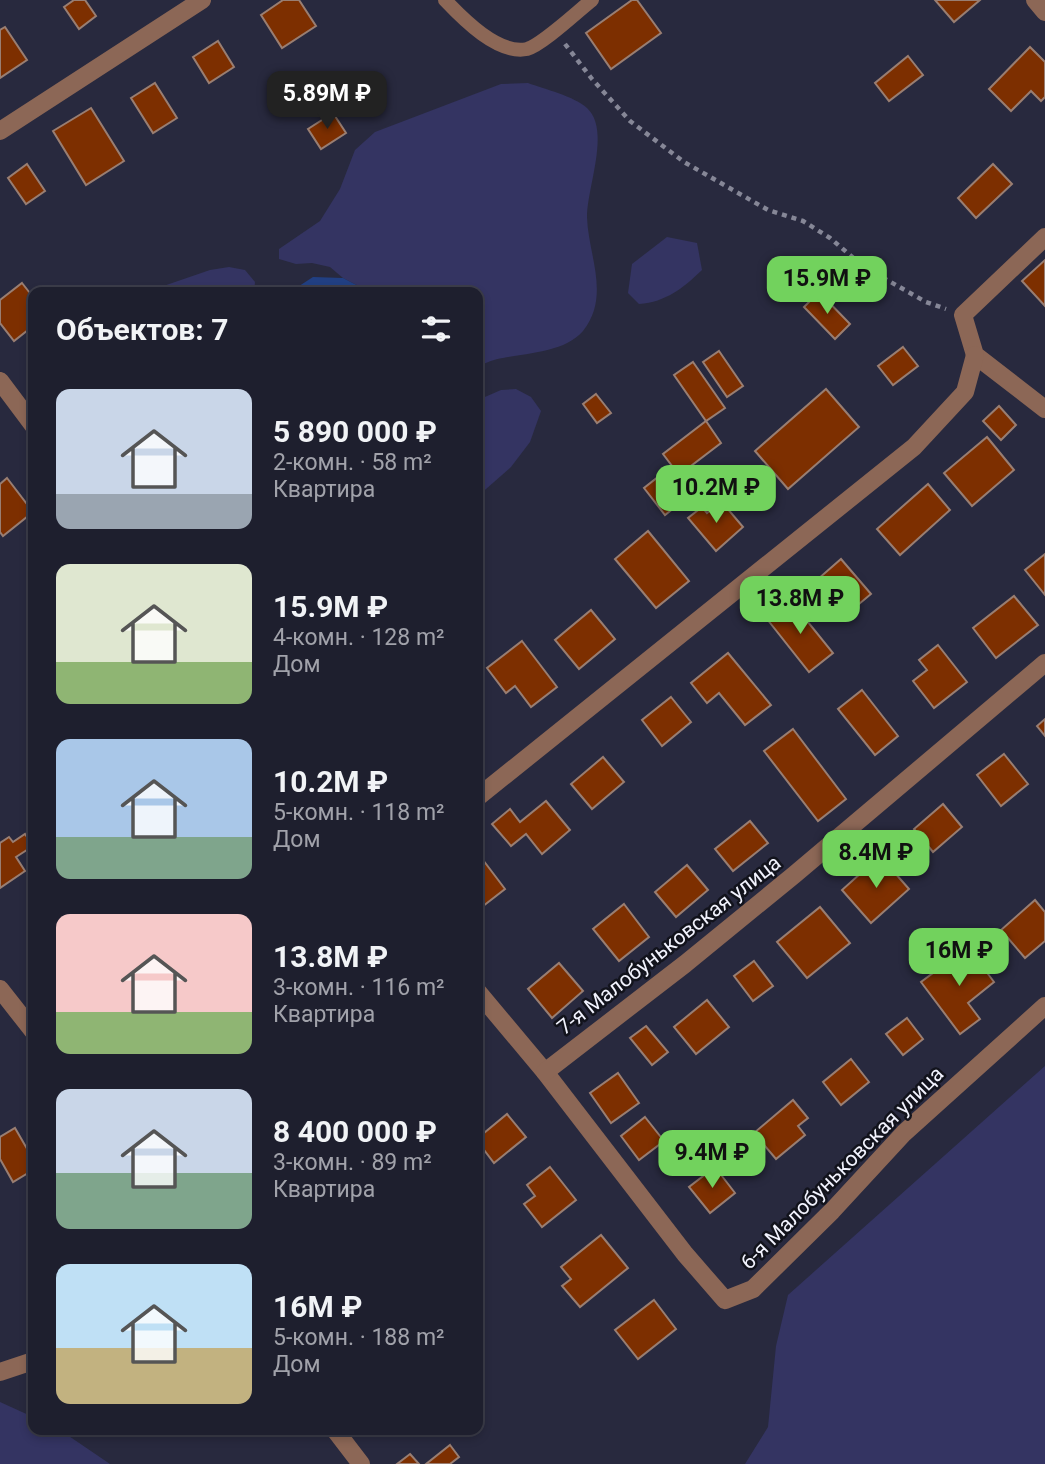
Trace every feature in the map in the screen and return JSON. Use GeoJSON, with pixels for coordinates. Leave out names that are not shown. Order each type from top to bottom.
{"type":"FeatureCollection","features":[{"type":"Feature","properties":{"kind":"street"},"geometry":{"type":"LineString","coordinates":[[0,131],[202,0]]}},
{"type":"Feature","properties":{"kind":"street"},"geometry":{"type":"LineString","coordinates":[[1035,0],[1045,12]]}},
{"type":"Feature","properties":{"kind":"street"},"geometry":{"type":"LineString","coordinates":[[483,793],[914,447],[965,392],[975,355],[963,314],[1045,237]]}},
{"type":"Feature","properties":{"kind":"street"},"geometry":{"type":"LineString","coordinates":[[975,355],[1045,409]]}},
{"type":"Feature","properties":{"kind":"street"},"geometry":{"type":"LineString","coordinates":[[0,381],[28,418]]}},
{"type":"Feature","properties":{"kind":"street","name":"7-я Малобуньковская улица"},"geometry":{"type":"LineString","coordinates":[[545,1072],[685,964],[1045,663]]}},
{"type":"Feature","properties":{"kind":"street"},"geometry":{"type":"LineString","coordinates":[[0,989],[28,1025]]}},
{"type":"Feature","properties":{"kind":"street"},"geometry":{"type":"LineString","coordinates":[[483,998],[545,1072]]}},
{"type":"Feature","properties":{"kind":"street","name":"6-я Малобуньковская улица"},"geometry":{"type":"LineString","coordinates":[[545,1072],[685,1254],[725,1300],[753,1289],[832,1211],[904,1133],[1045,1006]]}},
{"type":"Feature","properties":{"kind":"street"},"geometry":{"type":"LineString","coordinates":[[0,1372],[28,1363]]}},
{"type":"Feature","properties":{"kind":"street"},"geometry":{"type":"LineString","coordinates":[[339,1435],[361,1464]]}},
{"type":"Feature","properties":{"kind":"lane"},"geometry":{"type":"LineString","coordinates":[[445,0],[459,15],[490,39],[512,48],[528,48],[592,0]]}},
{"type":"Feature","properties":{"kind":"path"},"geometry":{"type":"LineString","coordinates":[[554,30],[592,79],[630,121],[684,162],[768,210],[803,221],[830,238],[864,267],[926,302],[963,314]]}},
{"type":"Feature","properties":{"kind":"shaded area"},"geometry":{"type":"Polygon","coordinates":[[[528,83],[567,96],[587,108],[594,118],[598,144],[587,217],[596,275],[596,304],[583,331],[575,338],[535,353],[496,359],[483,364],[483,287],[360,287],[330,267],[312,263],[296,264],[279,259],[279,249],[320,221],[340,189],[355,150],[375,132],[501,84],[528,83]]]}},
{"type":"Feature","properties":{"kind":"shaded area"},"geometry":{"type":"Polygon","coordinates":[[[667,237],[697,243],[702,270],[674,293],[639,304],[628,293],[632,264],[667,237]]]}},
{"type":"Feature","properties":{"kind":"shaded area"},"geometry":{"type":"Polygon","coordinates":[[[229,267],[245,270],[255,282],[254,287],[161,287],[210,270],[229,267]]]}},
{"type":"Feature","properties":{"kind":"shaded area"},"geometry":{"type":"Polygon","coordinates":[[[516,389],[531,397],[541,411],[530,442],[511,467],[483,492],[483,398],[501,390],[516,389]]]}},
{"type":"Feature","properties":{"kind":"shaded area"},"geometry":{"type":"Polygon","coordinates":[[[1045,1066],[1045,1464],[745,1464],[768,1427],[776,1346],[788,1295],[1045,1066]]]}},
{"type":"Feature","properties":{"kind":"shaded area"},"geometry":{"type":"Polygon","coordinates":[[[0,1402],[28,1415],[28,1435],[67,1435],[110,1464],[0,1464],[0,1402]]]}},
{"type":"Feature","properties":{"kind":"water"},"geometry":{"type":"Polygon","coordinates":[[[313,277],[343,278],[360,287],[298,287],[313,277]]]}},
{"type":"Feature","properties":{"kind":"building"},"geometry":{"type":"Polygon","coordinates":[[[74,0],[85,0],[96,16],[79,29],[64,7],[74,0]]]}},
{"type":"Feature","properties":{"kind":"building"},"geometry":{"type":"Polygon","coordinates":[[[283,0],[299,0],[316,26],[282,48],[261,15],[283,0]]]}},
{"type":"Feature","properties":{"kind":"building"},"geometry":{"type":"Polygon","coordinates":[[[632,0],[637,0],[661,33],[611,69],[586,33],[632,0]]]}},
{"type":"Feature","properties":{"kind":"building"},"geometry":{"type":"Polygon","coordinates":[[[935,0],[980,0],[954,22],[935,0]]]}},
{"type":"Feature","properties":{"kind":"building"},"geometry":{"type":"Polygon","coordinates":[[[5,27],[27,60],[0,78],[0,30],[5,27]]]}},
{"type":"Feature","properties":{"kind":"building"},"geometry":{"type":"Polygon","coordinates":[[[218,41],[234,67],[209,83],[193,57],[218,41]]]}},
{"type":"Feature","properties":{"kind":"building"},"geometry":{"type":"Polygon","coordinates":[[[1030,47],[1045,62],[1045,97],[1041,101],[1031,91],[1011,111],[989,89],[1030,47]]]}},
{"type":"Feature","properties":{"kind":"building"},"geometry":{"type":"Polygon","coordinates":[[[908,56],[923,75],[889,101],[875,83],[908,56]]]}},
{"type":"Feature","properties":{"kind":"building"},"geometry":{"type":"Polygon","coordinates":[[[155,83],[177,118],[153,133],[131,98],[155,83]]]}},
{"type":"Feature","properties":{"kind":"building"},"geometry":{"type":"Polygon","coordinates":[[[91,108],[124,161],[86,185],[53,131],[91,108]]]}},
{"type":"Feature","properties":{"kind":"building"},"geometry":{"type":"Polygon","coordinates":[[[333,113],[346,133],[321,149],[308,129],[333,113]]]}},
{"type":"Feature","properties":{"kind":"building"},"geometry":{"type":"Polygon","coordinates":[[[27,164],[45,191],[26,204],[8,178],[27,164]]]}},
{"type":"Feature","properties":{"kind":"building"},"geometry":{"type":"Polygon","coordinates":[[[993,164],[1012,184],[976,218],[958,198],[993,164]]]}},
{"type":"Feature","properties":{"kind":"building"},"geometry":{"type":"Polygon","coordinates":[[[1045,260],[1045,306],[1022,281],[1045,260]]]}},
{"type":"Feature","properties":{"kind":"building"},"geometry":{"type":"Polygon","coordinates":[[[22,283],[28,291],[28,330],[14,341],[0,323],[0,300],[22,283]]]}},
{"type":"Feature","properties":{"kind":"building"},"geometry":{"type":"Polygon","coordinates":[[[819,292],[850,324],[835,339],[804,307],[819,292]]]}},
{"type":"Feature","properties":{"kind":"building"},"geometry":{"type":"Polygon","coordinates":[[[903,347],[918,366],[893,385],[878,366],[903,347]]]}},
{"type":"Feature","properties":{"kind":"building"},"geometry":{"type":"Polygon","coordinates":[[[719,351],[743,386],[727,397],[703,362],[719,351]]]}},
{"type":"Feature","properties":{"kind":"building"},"geometry":{"type":"Polygon","coordinates":[[[693,362],[725,408],[706,421],[674,375],[693,362]]]}},
{"type":"Feature","properties":{"kind":"building"},"geometry":{"type":"Polygon","coordinates":[[[826,389],[859,427],[788,489],[755,451],[826,389]]]}},
{"type":"Feature","properties":{"kind":"building"},"geometry":{"type":"Polygon","coordinates":[[[596,394],[611,413],[597,423],[583,404],[596,394]]]}},
{"type":"Feature","properties":{"kind":"building"},"geometry":{"type":"Polygon","coordinates":[[[999,406],[1016,425],[1001,440],[983,421],[999,406]]]}},
{"type":"Feature","properties":{"kind":"building"},"geometry":{"type":"Polygon","coordinates":[[[706,421],[721,443],[679,475],[663,454],[706,421]]]}},
{"type":"Feature","properties":{"kind":"building"},"geometry":{"type":"Polygon","coordinates":[[[987,437],[1014,470],[972,506],[944,473],[987,437]]]}},
{"type":"Feature","properties":{"kind":"building"},"geometry":{"type":"Polygon","coordinates":[[[658,477],[679,504],[665,515],[644,488],[658,477]]]}},
{"type":"Feature","properties":{"kind":"building"},"geometry":{"type":"Polygon","coordinates":[[[7,478],[28,505],[28,516],[3,536],[0,532],[0,484],[7,478]]]}},
{"type":"Feature","properties":{"kind":"building"},"geometry":{"type":"Polygon","coordinates":[[[928,484],[950,510],[900,555],[877,529],[928,484]]]}},
{"type":"Feature","properties":{"kind":"building"},"geometry":{"type":"Polygon","coordinates":[[[721,501],[743,527],[716,551],[688,518],[702,507],[707,513],[721,501]]]}},
{"type":"Feature","properties":{"kind":"building"},"geometry":{"type":"Polygon","coordinates":[[[648,531],[689,581],[656,608],[615,559],[648,531]]]}},
{"type":"Feature","properties":{"kind":"building"},"geometry":{"type":"Polygon","coordinates":[[[1045,554],[1045,595],[1025,570],[1045,554]]]}},
{"type":"Feature","properties":{"kind":"building"},"geometry":{"type":"Polygon","coordinates":[[[841,559],[871,594],[847,614],[818,579],[841,559]]]}},
{"type":"Feature","properties":{"kind":"building"},"geometry":{"type":"Polygon","coordinates":[[[1014,596],[1038,625],[996,658],[973,628],[1014,596]]]}},
{"type":"Feature","properties":{"kind":"building"},"geometry":{"type":"Polygon","coordinates":[[[791,601],[833,653],[809,672],[767,619],[791,601]]]}},
{"type":"Feature","properties":{"kind":"building"},"geometry":{"type":"Polygon","coordinates":[[[591,610],[615,639],[579,669],[555,640],[591,610]]]}},
{"type":"Feature","properties":{"kind":"building"},"geometry":{"type":"Polygon","coordinates":[[[522,641],[557,687],[531,707],[515,686],[506,693],[487,668],[522,641]]]}},
{"type":"Feature","properties":{"kind":"building"},"geometry":{"type":"Polygon","coordinates":[[[938,645],[967,682],[934,708],[913,681],[927,670],[919,660],[938,645]]]}},
{"type":"Feature","properties":{"kind":"building"},"geometry":{"type":"Polygon","coordinates":[[[728,653],[771,705],[745,725],[719,693],[707,703],[691,683],[728,653]]]}},
{"type":"Feature","properties":{"kind":"building"},"geometry":{"type":"Polygon","coordinates":[[[862,690],[898,736],[875,755],[838,709],[862,690]]]}},
{"type":"Feature","properties":{"kind":"building"},"geometry":{"type":"Polygon","coordinates":[[[671,697],[691,722],[662,746],[642,720],[671,697]]]}},
{"type":"Feature","properties":{"kind":"building"},"geometry":{"type":"Polygon","coordinates":[[[1045,719],[1045,736],[1037,726],[1045,719]]]}},
{"type":"Feature","properties":{"kind":"building"},"geometry":{"type":"Polygon","coordinates":[[[793,729],[846,799],[818,821],[764,751],[793,729]]]}},
{"type":"Feature","properties":{"kind":"building"},"geometry":{"type":"Polygon","coordinates":[[[1004,754],[1028,784],[1001,806],[977,775],[1004,754]]]}},
{"type":"Feature","properties":{"kind":"building"},"geometry":{"type":"Polygon","coordinates":[[[603,757],[624,782],[592,809],[571,784],[603,757]]]}},
{"type":"Feature","properties":{"kind":"building"},"geometry":{"type":"Polygon","coordinates":[[[546,801],[570,830],[542,854],[526,834],[511,846],[492,824],[510,809],[520,822],[546,801]]]}},
{"type":"Feature","properties":{"kind":"building"},"geometry":{"type":"Polygon","coordinates":[[[943,804],[962,827],[933,852],[914,829],[943,804]]]}},
{"type":"Feature","properties":{"kind":"building"},"geometry":{"type":"Polygon","coordinates":[[[750,821],[768,843],[733,871],[715,849],[750,821]]]}},
{"type":"Feature","properties":{"kind":"building"},"geometry":{"type":"Polygon","coordinates":[[[25,834],[28,838],[28,849],[16,857],[25,871],[0,888],[0,843],[9,837],[13,842],[25,834]]]}},
{"type":"Feature","properties":{"kind":"building"},"geometry":{"type":"Polygon","coordinates":[[[880,856],[909,889],[871,923],[842,890],[880,856]]]}},
{"type":"Feature","properties":{"kind":"building"},"geometry":{"type":"Polygon","coordinates":[[[483,860],[505,889],[483,906],[483,860]]]}},
{"type":"Feature","properties":{"kind":"building"},"geometry":{"type":"Polygon","coordinates":[[[687,865],[708,890],[676,917],[655,892],[687,865]]]}},
{"type":"Feature","properties":{"kind":"building"},"geometry":{"type":"Polygon","coordinates":[[[1035,900],[1045,912],[1045,941],[1025,958],[1001,930],[1035,900]]]}},
{"type":"Feature","properties":{"kind":"building"},"geometry":{"type":"Polygon","coordinates":[[[624,904],[649,937],[619,961],[593,929],[624,904]]]}},
{"type":"Feature","properties":{"kind":"building"},"geometry":{"type":"Polygon","coordinates":[[[820,907],[850,943],[807,978],[777,942],[820,907]]]}},
{"type":"Feature","properties":{"kind":"building"},"geometry":{"type":"Polygon","coordinates":[[[968,947],[994,982],[968,1003],[980,1019],[960,1034],[921,982],[968,947]]]}},
{"type":"Feature","properties":{"kind":"building"},"geometry":{"type":"Polygon","coordinates":[[[754,961],[773,986],[753,1001],[734,976],[754,961]]]}},
{"type":"Feature","properties":{"kind":"building"},"geometry":{"type":"Polygon","coordinates":[[[559,963],[583,991],[552,1018],[528,989],[559,963]]]}},
{"type":"Feature","properties":{"kind":"building"},"geometry":{"type":"Polygon","coordinates":[[[707,1000],[729,1027],[696,1054],[674,1027],[707,1000]]]}},
{"type":"Feature","properties":{"kind":"building"},"geometry":{"type":"Polygon","coordinates":[[[907,1018],[923,1039],[903,1055],[886,1034],[907,1018]]]}},
{"type":"Feature","properties":{"kind":"building"},"geometry":{"type":"Polygon","coordinates":[[[646,1026],[668,1052],[652,1065],[630,1038],[646,1026]]]}},
{"type":"Feature","properties":{"kind":"building"},"geometry":{"type":"Polygon","coordinates":[[[851,1059],[869,1082],[841,1105],[823,1082],[851,1059]]]}},
{"type":"Feature","properties":{"kind":"building"},"geometry":{"type":"Polygon","coordinates":[[[618,1073],[639,1103],[611,1123],[590,1093],[618,1073]]]}},
{"type":"Feature","properties":{"kind":"building"},"geometry":{"type":"Polygon","coordinates":[[[793,1100],[808,1118],[798,1126],[805,1135],[776,1159],[754,1133],[793,1100]]]}},
{"type":"Feature","properties":{"kind":"building"},"geometry":{"type":"Polygon","coordinates":[[[507,1114],[526,1137],[494,1163],[483,1149],[483,1134],[507,1114]]]}},
{"type":"Feature","properties":{"kind":"building"},"geometry":{"type":"Polygon","coordinates":[[[645,1117],[664,1141],[639,1160],[621,1136],[645,1117]]]}},
{"type":"Feature","properties":{"kind":"building"},"geometry":{"type":"Polygon","coordinates":[[[15,1128],[28,1150],[28,1173],[13,1182],[0,1159],[0,1137],[15,1128]]]}},
{"type":"Feature","properties":{"kind":"building"},"geometry":{"type":"Polygon","coordinates":[[[550,1167],[576,1200],[542,1227],[524,1204],[535,1196],[527,1185],[550,1167]]]}},
{"type":"Feature","properties":{"kind":"building"},"geometry":{"type":"Polygon","coordinates":[[[715,1167],[735,1193],[710,1213],[689,1187],[715,1167]]]}},
{"type":"Feature","properties":{"kind":"building"},"geometry":{"type":"Polygon","coordinates":[[[601,1235],[628,1268],[580,1307],[562,1286],[571,1279],[561,1267],[601,1235]]]}},
{"type":"Feature","properties":{"kind":"building"},"geometry":{"type":"Polygon","coordinates":[[[654,1300],[676,1329],[638,1359],[615,1330],[654,1300]]]}},
{"type":"Feature","properties":{"kind":"building"},"geometry":{"type":"Polygon","coordinates":[[[450,1445],[459,1457],[450,1464],[426,1464],[450,1445]]]}},
{"type":"Feature","properties":{"kind":"building"},"geometry":{"type":"Polygon","coordinates":[[[410,1454],[419,1464],[397,1464],[410,1454]]]}}]}
